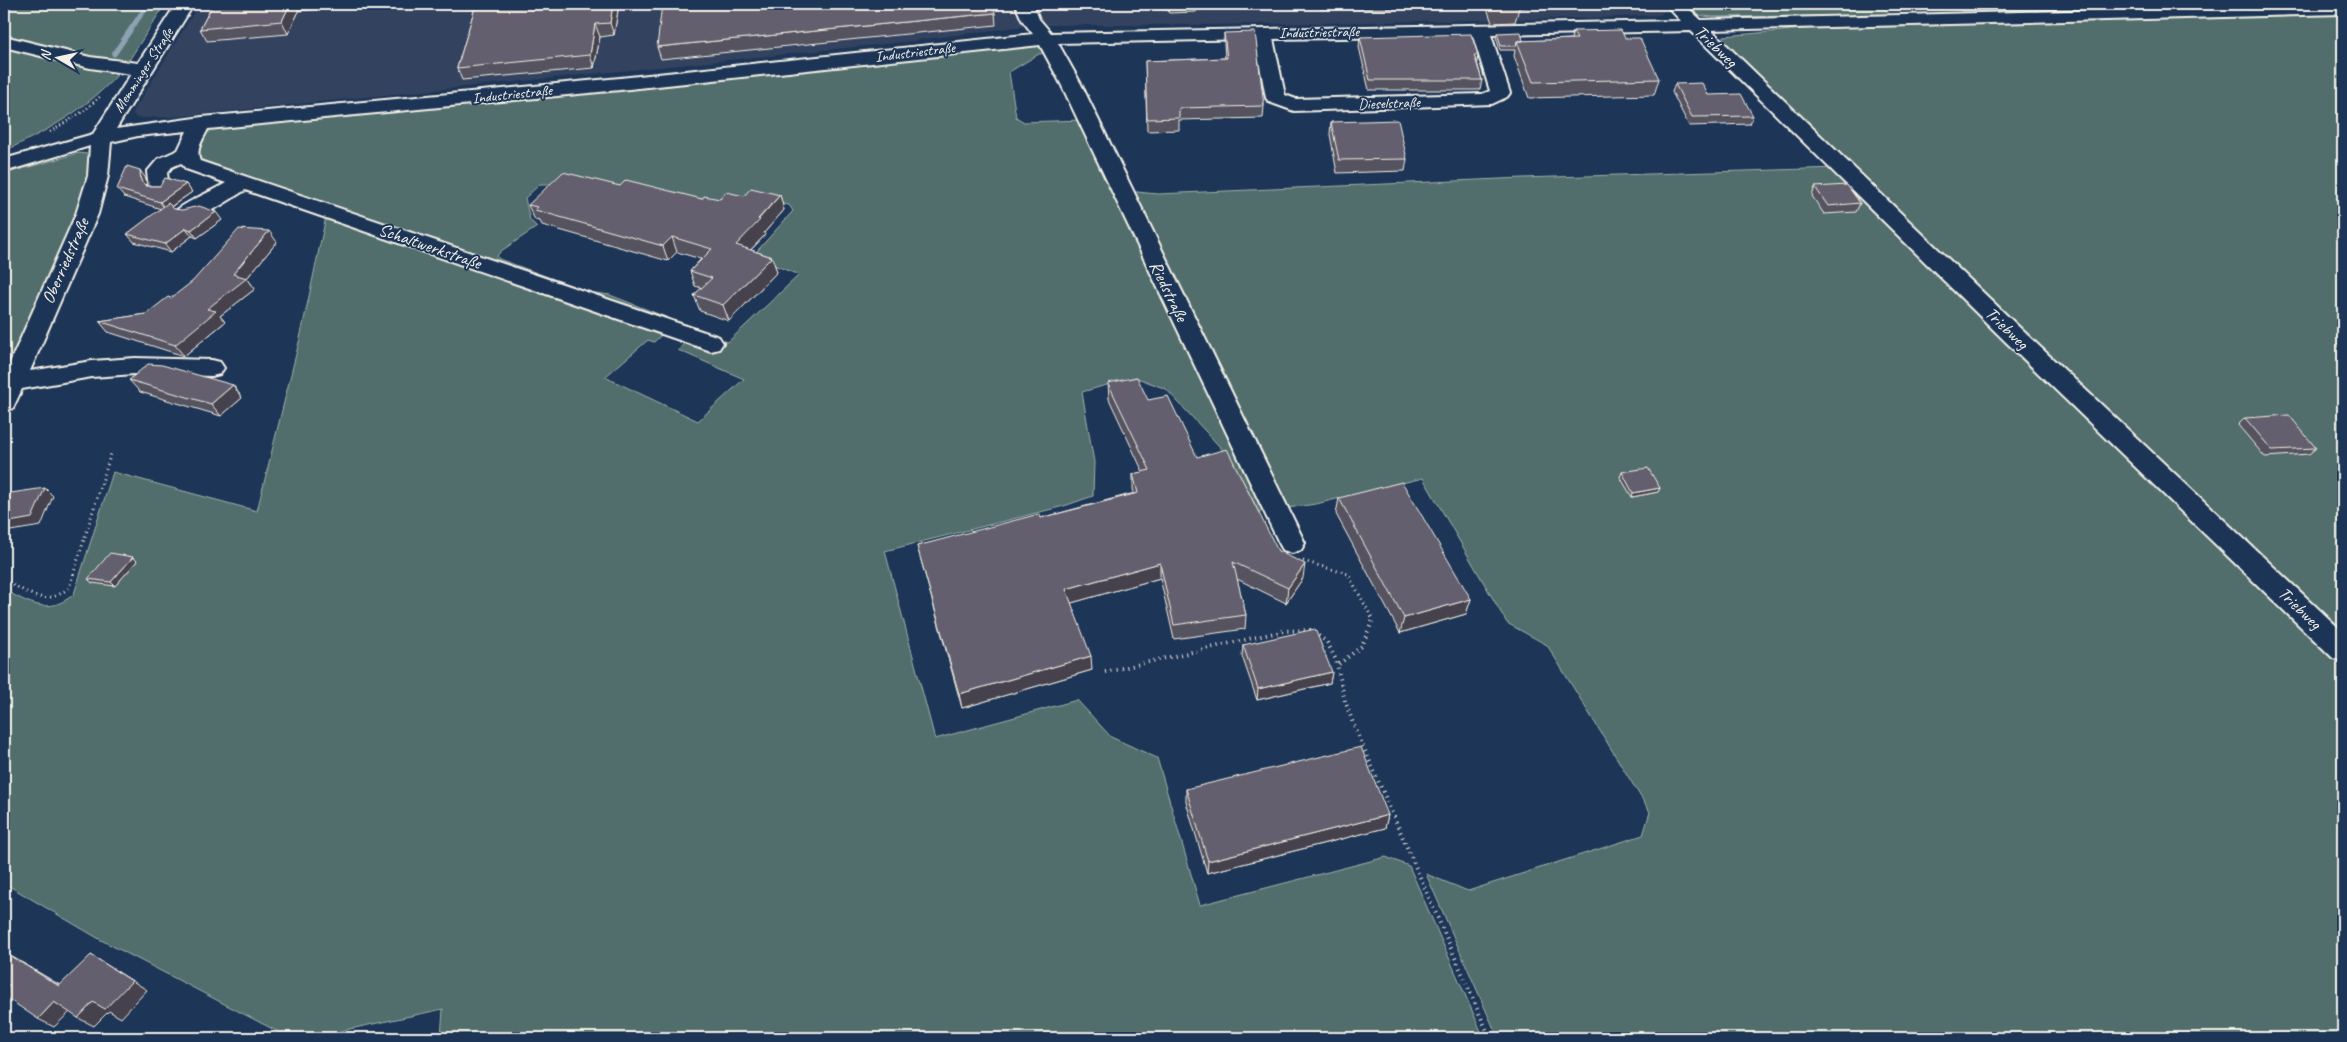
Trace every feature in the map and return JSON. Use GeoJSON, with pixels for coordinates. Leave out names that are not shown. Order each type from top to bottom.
{"type":"FeatureCollection","features":[{"type":"Feature","properties":{"kind":"street","name":"Memminger Straße"},"geometry":{"type":"LineString","coordinates":[[101,136],[135,69],[185,4]]}},
{"type":"Feature","properties":{"kind":"street","name":"Riedstraße"},"geometry":{"type":"LineString","coordinates":[[1024,4],[1031,20],[1046,38],[1071,84],[1141,234],[1292,543]]}},
{"type":"Feature","properties":{"kind":"street","name":"Triebweg"},"geometry":{"type":"LineString","coordinates":[[1674,4],[2014,336],[2343,650]]}},
{"type":"Feature","properties":{"kind":"street","name":"Industriestraße"},"geometry":{"type":"LineString","coordinates":[[101,136],[202,123],[620,84],[1046,38],[1695,26],[1807,21],[2343,9]]}},
{"type":"Feature","properties":{"kind":"street","name":"Dieselstraße"},"geometry":{"type":"LineString","coordinates":[[1263,33],[1276,98],[1294,105],[1485,100],[1500,93],[1480,30]]}},
{"type":"Feature","properties":{"kind":"street"},"geometry":{"type":"LineString","coordinates":[[4,41],[89,62],[135,69]]}},
{"type":"Feature","properties":{"kind":"street"},"geometry":{"type":"LineString","coordinates":[[158,188],[157,172],[165,163],[186,154],[202,123]]}},
{"type":"Feature","properties":{"kind":"street"},"geometry":{"type":"LineString","coordinates":[[4,166],[101,136]]}},
{"type":"Feature","properties":{"kind":"street","name":"Oberriedstraße"},"geometry":{"type":"LineString","coordinates":[[8,392],[87,214],[98,176],[101,136]]}},
{"type":"Feature","properties":{"kind":"street","name":"Schaltwerkstraße"},"geometry":{"type":"LineString","coordinates":[[186,154],[188,161],[193,165],[711,343]]}},
{"type":"Feature","properties":{"kind":"street"},"geometry":{"type":"LineString","coordinates":[[187,211],[214,200],[243,182]]}},
{"type":"Feature","properties":{"kind":"street","name":"Oberriedstraße"},"geometry":{"type":"LineString","coordinates":[[8,392],[92,369],[135,366],[212,368]]}},
{"type":"Feature","properties":{"kind":"path"},"geometry":{"type":"LineString","coordinates":[[43,136],[85,110],[135,69]]}},
{"type":"Feature","properties":{"kind":"path"},"geometry":{"type":"LineString","coordinates":[[4,580],[47,599],[56,599],[69,588],[111,452]]}},
{"type":"Feature","properties":{"kind":"path"},"geometry":{"type":"LineString","coordinates":[[1292,543],[1304,561],[1348,574],[1373,619],[1362,646],[1339,664]]}},
{"type":"Feature","properties":{"kind":"path"},"geometry":{"type":"LineString","coordinates":[[1105,672],[1297,629],[1310,630],[1319,635],[1333,651],[1339,664],[1345,700],[1353,723],[1490,1038]]}},
{"type":"Feature","properties":{"kind":"shaded area"},"geometry":{"type":"Polygon","coordinates":[[[199,4],[1666,4],[1667,6],[1660,15],[1599,18],[1204,25],[1034,25],[905,42],[173,117],[136,118],[133,114],[134,110],[199,4]]]}},
{"type":"Feature","properties":{"kind":"shaded area"},"geometry":{"type":"Polygon","coordinates":[[[1877,4],[1953,4],[1965,13],[1891,15],[1877,4]]]}},
{"type":"Feature","properties":{"kind":"green space"},"geometry":{"type":"Polygon","coordinates":[[[4,4],[165,4],[126,65],[92,60],[4,38],[4,4]]]}},
{"type":"Feature","properties":{"kind":"green space"},"geometry":{"type":"Polygon","coordinates":[[[1680,4],[1877,4],[1891,15],[1712,17],[1695,15],[1680,4]]]}},
{"type":"Feature","properties":{"kind":"green space"},"geometry":{"type":"Polygon","coordinates":[[[1953,4],[2343,4],[2343,5],[1965,13],[1953,4]]]}},
{"type":"Feature","properties":{"kind":"green space"},"geometry":{"type":"Polygon","coordinates":[[[2343,14],[2343,1038],[1498,1038],[1426,874],[1468,891],[1643,835],[1650,812],[1547,645],[1507,623],[1423,478],[1316,504],[1259,512],[1232,460],[1166,389],[1135,377],[1082,392],[1094,462],[1093,496],[1064,506],[885,551],[935,739],[1077,700],[1111,737],[1157,758],[1200,905],[1386,857],[1409,866],[1484,1038],[441,1038],[443,1009],[308,1038],[290,1038],[101,940],[4,883],[4,590],[31,603],[47,606],[65,601],[74,594],[113,472],[257,511],[301,334],[328,207],[200,163],[197,158],[198,144],[208,129],[1043,44],[1047,53],[1039,54],[1009,72],[1016,117],[1024,122],[1081,120],[1116,190],[1158,194],[1523,178],[1839,168],[1722,41],[1724,36],[1838,26],[2343,14]],[[540,184],[525,198],[530,220],[537,227],[501,251],[497,256],[499,259],[589,292],[610,295],[676,321],[654,342],[648,340],[605,377],[698,421],[744,379],[678,350],[696,331],[728,342],[799,275],[761,260],[757,251],[793,211],[789,205],[757,200],[712,205],[571,184],[540,184]]]}},
{"type":"Feature","properties":{"kind":"green space"},"geometry":{"type":"Polygon","coordinates":[[[4,43],[120,72],[81,108],[52,127],[4,151],[4,43]]]}},
{"type":"Feature","properties":{"kind":"green space"},"geometry":{"type":"Polygon","coordinates":[[[79,153],[87,154],[90,165],[86,198],[4,386],[4,174],[79,153]]]}},
{"type":"Feature","properties":{"kind":"building"},"geometry":{"type":"Polygon","coordinates":[[[213,4],[290,4],[282,21],[200,29],[213,4]]]}},
{"type":"Feature","properties":{"kind":"building"},"geometry":{"type":"Polygon","coordinates":[[[476,4],[613,4],[610,23],[595,24],[590,55],[457,68],[476,4]]]}},
{"type":"Feature","properties":{"kind":"building"},"geometry":{"type":"Polygon","coordinates":[[[662,4],[993,4],[995,13],[657,47],[662,4]]]}},
{"type":"Feature","properties":{"kind":"building"},"geometry":{"type":"Polygon","coordinates":[[[1494,4],[1518,4],[1519,7],[1495,7],[1494,4]]]}},
{"type":"Feature","properties":{"kind":"building"},"geometry":{"type":"Polygon","coordinates":[[[1621,30],[1625,38],[1640,38],[1659,79],[1533,82],[1517,41],[1577,39],[1573,31],[1621,30]]]}},
{"type":"Feature","properties":{"kind":"building"},"geometry":{"type":"Polygon","coordinates":[[[1255,32],[1264,106],[1179,108],[1179,118],[1147,119],[1145,61],[1227,58],[1224,33],[1255,32]]]}},
{"type":"Feature","properties":{"kind":"building"},"geometry":{"type":"Polygon","coordinates":[[[1521,32],[1523,41],[1517,41],[1516,46],[1501,46],[1497,33],[1521,32]]]}},
{"type":"Feature","properties":{"kind":"building"},"geometry":{"type":"Polygon","coordinates":[[[1471,34],[1478,55],[1474,55],[1482,80],[1370,80],[1360,37],[1471,34]]]}},
{"type":"Feature","properties":{"kind":"building"},"geometry":{"type":"Polygon","coordinates":[[[1702,83],[1708,95],[1741,94],[1753,116],[1692,117],[1675,84],[1702,83]]]}},
{"type":"Feature","properties":{"kind":"building"},"geometry":{"type":"Polygon","coordinates":[[[1398,120],[1407,159],[1339,160],[1331,122],[1398,120]]]}},
{"type":"Feature","properties":{"kind":"building"},"geometry":{"type":"Polygon","coordinates":[[[127,166],[140,170],[141,181],[146,186],[160,186],[165,178],[186,184],[160,202],[117,189],[127,166]]]}},
{"type":"Feature","properties":{"kind":"building"},"geometry":{"type":"Polygon","coordinates":[[[563,172],[620,186],[626,180],[702,199],[704,196],[720,199],[726,192],[744,196],[751,188],[780,195],[758,219],[760,220],[736,245],[772,257],[723,305],[694,295],[712,278],[690,271],[712,249],[672,237],[663,246],[535,210],[538,207],[528,205],[563,172]]]}},
{"type":"Feature","properties":{"kind":"building"},"geometry":{"type":"Polygon","coordinates":[[[1847,185],[1860,203],[1828,206],[1815,187],[1847,185]]]}},
{"type":"Feature","properties":{"kind":"building"},"geometry":{"type":"Polygon","coordinates":[[[168,203],[174,209],[182,210],[199,206],[216,212],[191,230],[186,228],[165,244],[127,234],[168,203]]]}},
{"type":"Feature","properties":{"kind":"building"},"geometry":{"type":"Polygon","coordinates":[[[239,229],[269,231],[233,274],[247,278],[207,309],[216,311],[175,345],[99,321],[146,314],[168,297],[171,298],[193,281],[239,229]]]}},
{"type":"Feature","properties":{"kind":"building"},"geometry":{"type":"Polygon","coordinates":[[[148,364],[162,365],[233,385],[211,404],[129,380],[148,364]]]}},
{"type":"Feature","properties":{"kind":"building"},"geometry":{"type":"Polygon","coordinates":[[[1137,377],[1148,400],[1168,396],[1197,457],[1227,449],[1278,551],[1305,564],[1288,588],[1233,562],[1246,615],[1174,625],[1160,563],[1066,589],[1091,656],[959,694],[917,546],[1039,514],[1041,518],[1138,493],[1133,474],[1150,470],[1108,383],[1137,377]]]}},
{"type":"Feature","properties":{"kind":"building"},"geometry":{"type":"Polygon","coordinates":[[[2289,415],[2316,448],[2272,450],[2245,418],[2289,415]]]}},
{"type":"Feature","properties":{"kind":"building"},"geometry":{"type":"Polygon","coordinates":[[[1648,468],[1660,488],[1633,493],[1622,472],[1648,468]]]}},
{"type":"Feature","properties":{"kind":"building"},"geometry":{"type":"Polygon","coordinates":[[[1402,482],[1471,599],[1404,618],[1339,498],[1402,482]]]}},
{"type":"Feature","properties":{"kind":"building"},"geometry":{"type":"Polygon","coordinates":[[[45,488],[32,518],[4,523],[4,494],[45,488]]]}},
{"type":"Feature","properties":{"kind":"building"},"geometry":{"type":"Polygon","coordinates":[[[110,553],[133,557],[111,582],[88,579],[110,553]]]}},
{"type":"Feature","properties":{"kind":"building"},"geometry":{"type":"Polygon","coordinates":[[[1315,629],[1332,672],[1258,689],[1243,645],[1315,629]]]}},
{"type":"Feature","properties":{"kind":"building"},"geometry":{"type":"Polygon","coordinates":[[[1361,747],[1388,815],[1208,861],[1186,789],[1361,747]]]}},
{"type":"Feature","properties":{"kind":"building"},"geometry":{"type":"Polygon","coordinates":[[[7,954],[59,986],[91,955],[132,981],[105,1009],[93,1002],[78,1018],[54,1002],[38,1019],[4,996],[4,992],[10,986],[4,982],[4,957],[7,954]]]}},
{"type":"Feature","properties":{"kind":"waterway"},"geometry":{"type":"LineString","coordinates":[[114,54],[148,4]]}}]}
